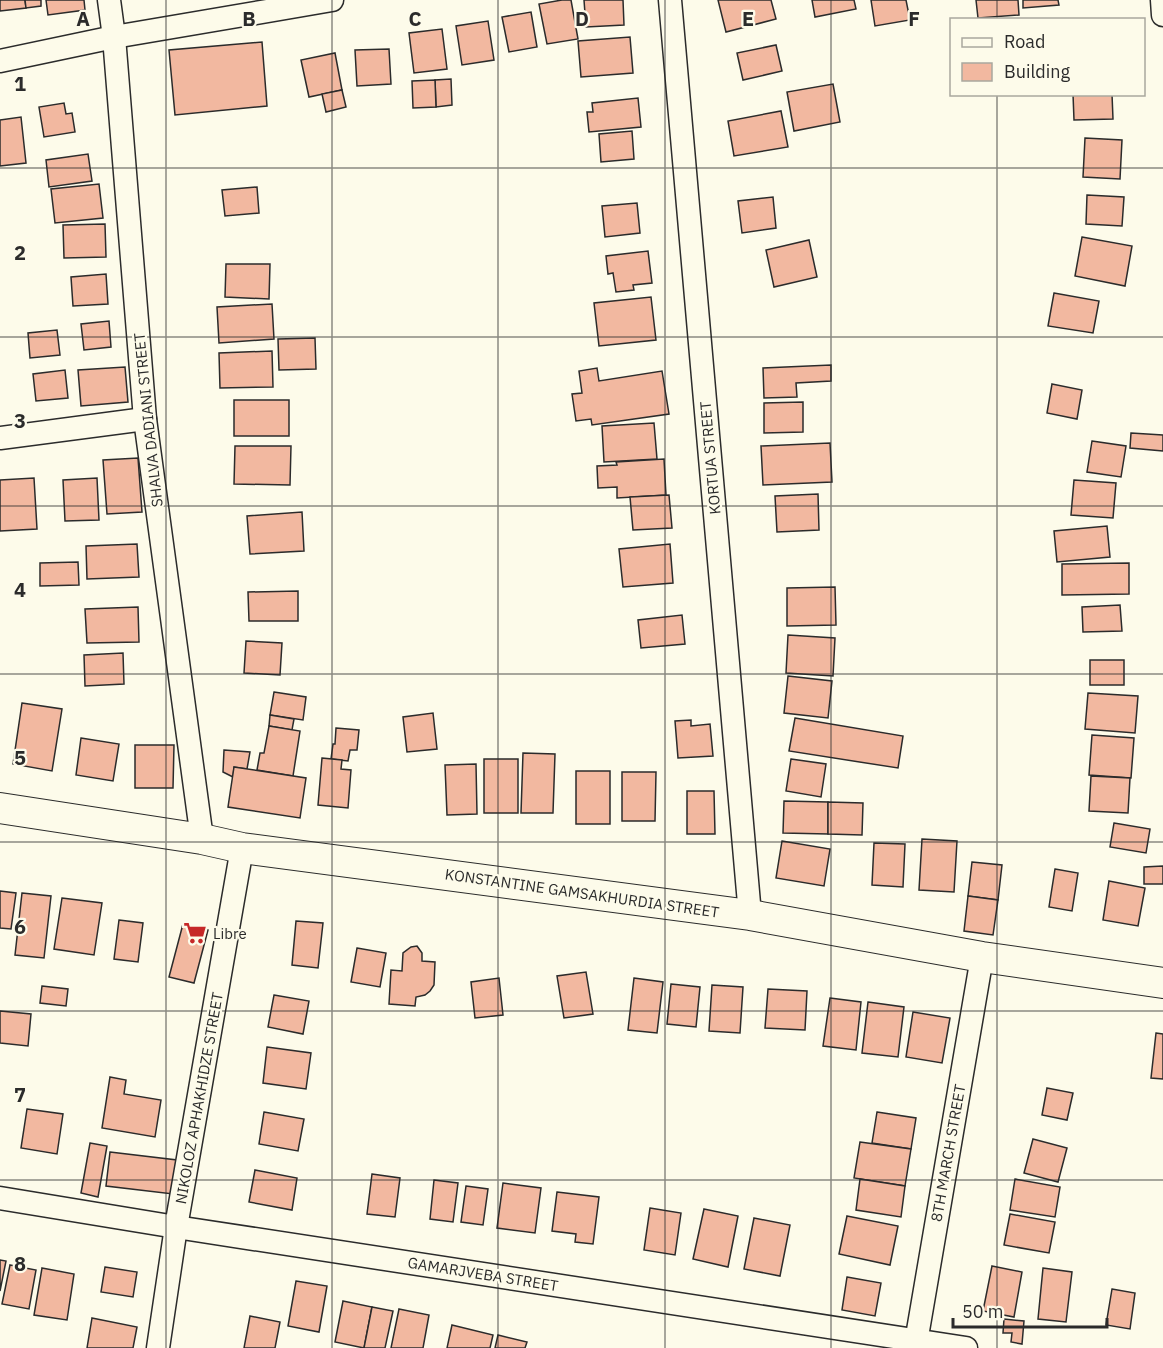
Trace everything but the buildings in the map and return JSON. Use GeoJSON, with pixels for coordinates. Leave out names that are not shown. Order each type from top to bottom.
{"type":"FeatureCollection","features":[{"type":"Feature","properties":{"kind":"main road","name":"KONSTANTINE GAMSAKHURDIA STREET"},"geometry":{"type":"LineString","coordinates":[[0,808],[202,839],[242,848],[750,915],[982,957],[1163,983]]}},
{"type":"Feature","properties":{"kind":"street","name":"SHALVA DADIANI STREET"},"geometry":{"type":"LineString","coordinates":[[109,0],[114,37],[145,419],[202,839]]}},
{"type":"Feature","properties":{"kind":"street"},"geometry":{"type":"LineString","coordinates":[[0,61],[114,37],[332,0]]}},
{"type":"Feature","properties":{"kind":"street","name":"KORTUA STREET"},"geometry":{"type":"LineString","coordinates":[[670,0],[750,915]]}},
{"type":"Feature","properties":{"kind":"street"},"geometry":{"type":"LineString","coordinates":[[1162,0],[1163,15]]}},
{"type":"Feature","properties":{"kind":"street"},"geometry":{"type":"LineString","coordinates":[[0,438],[145,419]]}},
{"type":"Feature","properties":{"kind":"street","name":"NIKOLOZ APHAKHIDZE STREET"},"geometry":{"type":"LineString","coordinates":[[158,1348],[176,1227],[242,848]]}},
{"type":"Feature","properties":{"kind":"street","name":"8TH MARCH STREET"},"geometry":{"type":"LineString","coordinates":[[916,1344],[982,957]]}},
{"type":"Feature","properties":{"kind":"street","name":"GAMARJVEBA STREET"},"geometry":{"type":"LineString","coordinates":[[0,1198],[916,1344],[966,1348]]}},
{"type":"Feature","properties":{"kind":"place","name":"Libre"},"geometry":{"type":"Point","coordinates":[195,933]}}]}
